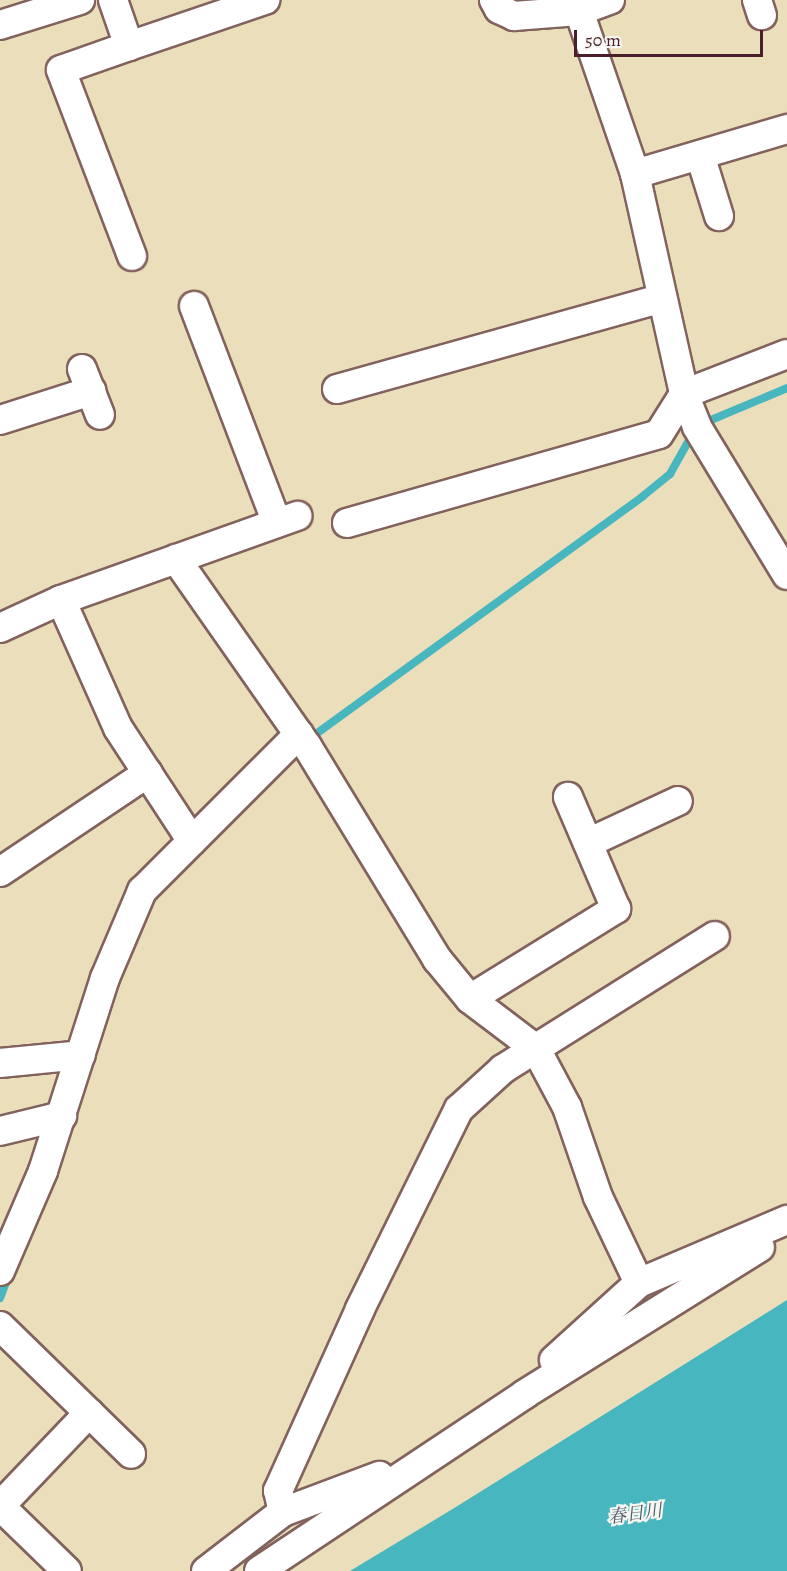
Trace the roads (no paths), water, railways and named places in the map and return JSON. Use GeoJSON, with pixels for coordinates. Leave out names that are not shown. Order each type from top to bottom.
{"type":"FeatureCollection","features":[{"type":"Feature","properties":{"kind":"street"},"geometry":{"type":"LineString","coordinates":[[0,25],[80,0]]}},
{"type":"Feature","properties":{"kind":"street"},"geometry":{"type":"LineString","coordinates":[[113,0],[129,46]]}},
{"type":"Feature","properties":{"kind":"street"},"geometry":{"type":"LineString","coordinates":[[132,256],[61,70],[265,0]]}},
{"type":"Feature","properties":{"kind":"street"},"geometry":{"type":"LineString","coordinates":[[494,0],[499,9],[514,16],[579,11],[610,0]]}},
{"type":"Feature","properties":{"kind":"street"},"geometry":{"type":"LineString","coordinates":[[579,11],[635,174],[684,394],[697,427],[787,574]]}},
{"type":"Feature","properties":{"kind":"street"},"geometry":{"type":"LineString","coordinates":[[635,174],[787,129]]}},
{"type":"Feature","properties":{"kind":"street"},"geometry":{"type":"LineString","coordinates":[[700,155],[719,216]]}},
{"type":"Feature","properties":{"kind":"street"},"geometry":{"type":"LineString","coordinates":[[337,389],[662,298]]}},
{"type":"Feature","properties":{"kind":"street"},"geometry":{"type":"LineString","coordinates":[[1,624],[60,600],[287,520],[194,306]]}},
{"type":"Feature","properties":{"kind":"street"},"geometry":{"type":"LineString","coordinates":[[347,523],[658,434],[684,394],[787,354]]}},
{"type":"Feature","properties":{"kind":"street"},"geometry":{"type":"LineString","coordinates":[[0,420],[91,391]]}},
{"type":"Feature","properties":{"kind":"street"},"geometry":{"type":"LineString","coordinates":[[176,559],[299,734],[437,959],[470,999],[536,1049],[567,1107],[598,1197],[639,1283]]}},
{"type":"Feature","properties":{"kind":"street"},"geometry":{"type":"LineString","coordinates":[[60,600],[118,729],[192,841]]}},
{"type":"Feature","properties":{"kind":"street"},"geometry":{"type":"LineString","coordinates":[[0,1270],[10,1227],[62,1116],[105,978],[142,891],[299,734]]}},
{"type":"Feature","properties":{"kind":"street"},"geometry":{"type":"LineString","coordinates":[[0,872],[148,773]]}},
{"type":"Feature","properties":{"kind":"street"},"geometry":{"type":"LineString","coordinates":[[470,999],[616,909],[568,797]]}},
{"type":"Feature","properties":{"kind":"street"},"geometry":{"type":"LineString","coordinates":[[588,843],[678,801]]}},
{"type":"Feature","properties":{"kind":"street"},"geometry":{"type":"LineString","coordinates":[[283,1512],[278,1491],[444,1134],[478,1088],[715,936]]}},
{"type":"Feature","properties":{"kind":"street"},"geometry":{"type":"LineString","coordinates":[[0,1063],[81,1055]]}},
{"type":"Feature","properties":{"kind":"street"},"geometry":{"type":"LineString","coordinates":[[0,1131],[62,1116]]}},
{"type":"Feature","properties":{"kind":"street"},"geometry":{"type":"LineString","coordinates":[[525,1394],[532,1379],[639,1283],[787,1221]]}},
{"type":"Feature","properties":{"kind":"street"},"geometry":{"type":"LineString","coordinates":[[259,1571],[525,1394],[787,1230]]}},
{"type":"Feature","properties":{"kind":"street"},"geometry":{"type":"LineString","coordinates":[[0,1326],[131,1454]]}},
{"type":"Feature","properties":{"kind":"street"},"geometry":{"type":"LineString","coordinates":[[67,1571],[0,1506],[89,1413]]}},
{"type":"Feature","properties":{"kind":"street"},"geometry":{"type":"LineString","coordinates":[[206,1571],[283,1512],[424,1460]]}},
{"type":"Feature","properties":{"kind":"water","name":"春日川"},"geometry":{"type":"Polygon","coordinates":[[[787,1300],[787,1571],[350,1571],[451,1510],[787,1300]]]}},
{"type":"Feature","properties":{"kind":"waterway"},"geometry":{"type":"LineString","coordinates":[[711,420],[787,388]]}},
{"type":"Feature","properties":{"kind":"waterway"},"geometry":{"type":"LineString","coordinates":[[309,739],[643,496],[670,474],[693,433]]}},
{"type":"Feature","properties":{"kind":"waterway"},"geometry":{"type":"LineString","coordinates":[[0,1298],[8,1277]]}}]}
